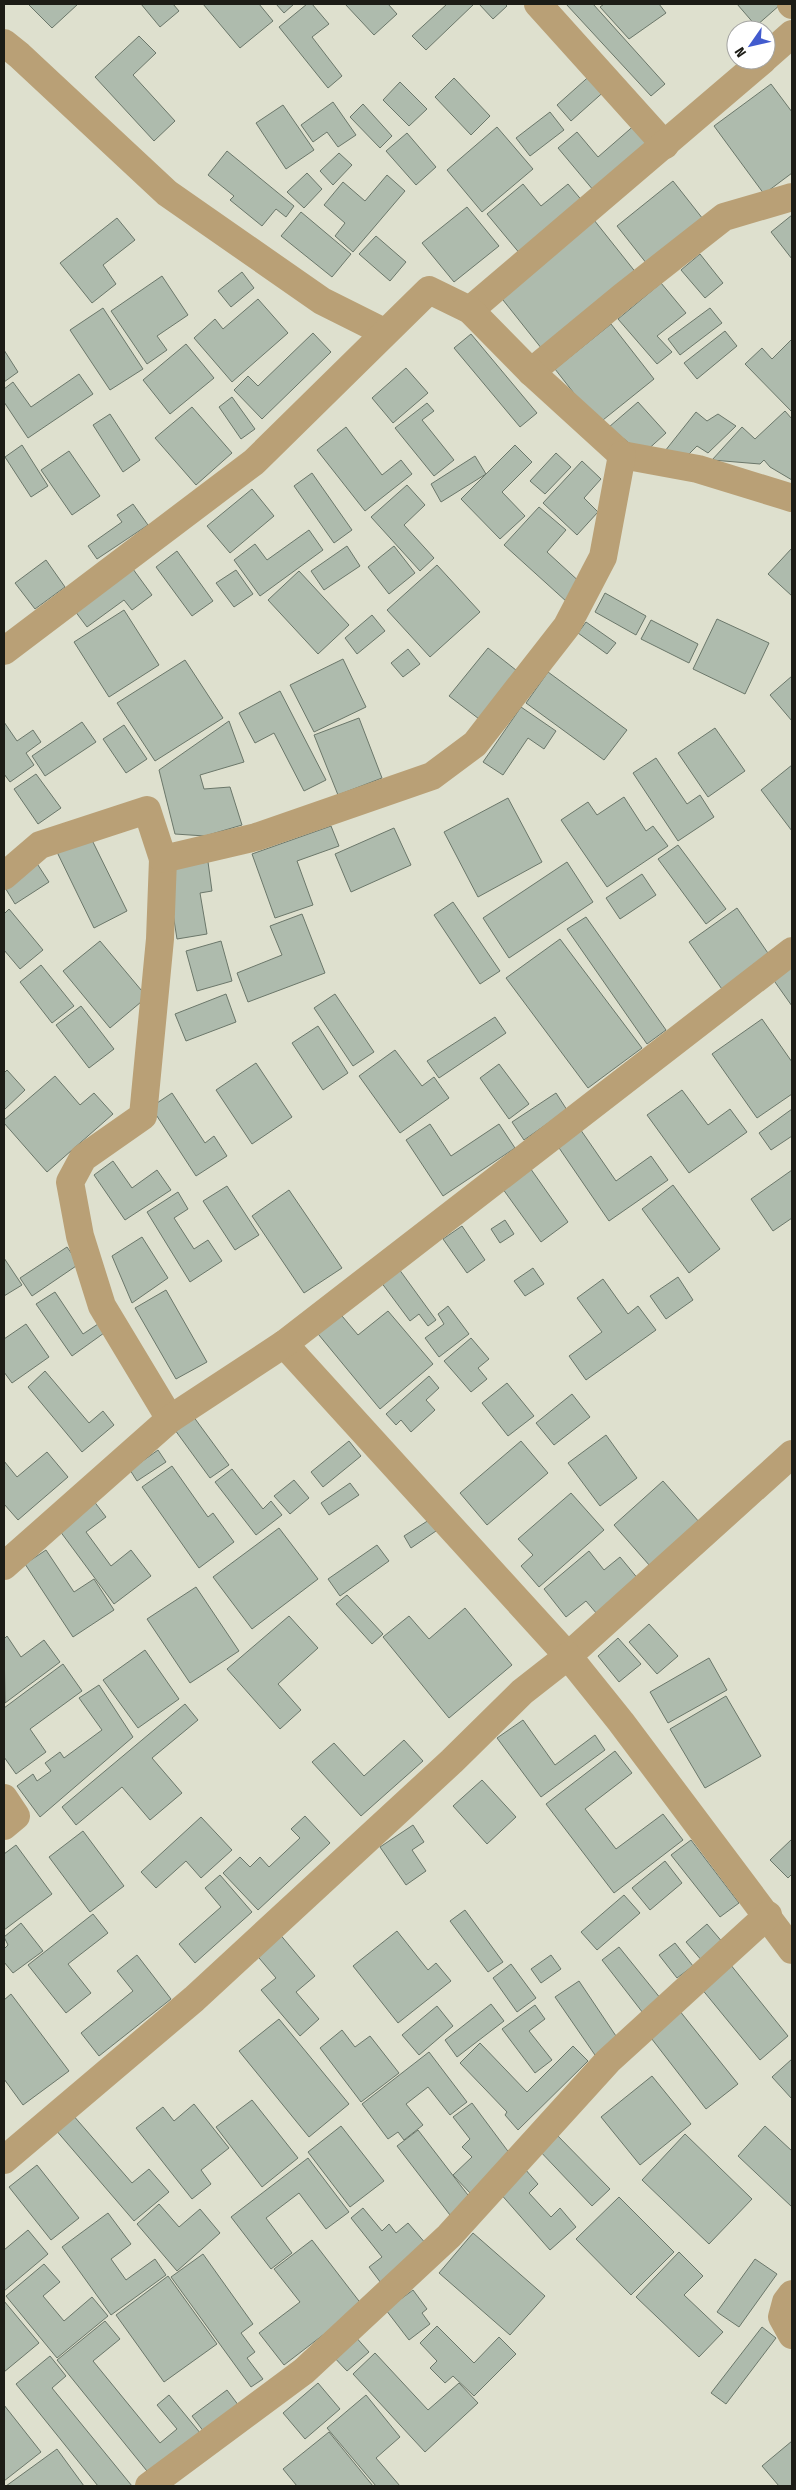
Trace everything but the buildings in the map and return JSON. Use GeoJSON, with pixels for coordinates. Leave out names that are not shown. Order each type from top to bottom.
{"type":"FeatureCollection","features":[{"type":"Feature","properties":{"kind":"street"},"geometry":{"type":"LineString","coordinates":[[538,4],[665,145]]}},
{"type":"Feature","properties":{"kind":"street"},"geometry":{"type":"LineString","coordinates":[[776,48],[792,34]]}},
{"type":"Feature","properties":{"kind":"street"},"geometry":{"type":"LineString","coordinates":[[4,43],[167,193],[322,301],[384,332]]}},
{"type":"Feature","properties":{"kind":"street"},"geometry":{"type":"LineString","coordinates":[[470,310],[751,70]]}},
{"type":"Feature","properties":{"kind":"street"},"geometry":{"type":"LineString","coordinates":[[531,372],[724,217],[792,197]]}},
{"type":"Feature","properties":{"kind":"street"},"geometry":{"type":"LineString","coordinates":[[4,651],[254,462],[384,332],[429,290],[470,310],[531,372],[622,455],[698,469],[792,498]]}},
{"type":"Feature","properties":{"kind":"street"},"geometry":{"type":"LineString","coordinates":[[163,859],[256,837],[432,776],[475,744],[567,626],[603,557],[622,455]]}},
{"type":"Feature","properties":{"kind":"street"},"geometry":{"type":"LineString","coordinates":[[4,876],[40,845],[147,810],[163,859],[160,939],[143,1116],[83,1158],[70,1182],[80,1236],[102,1306],[170,1419]]}},
{"type":"Feature","properties":{"kind":"street"},"geometry":{"type":"LineString","coordinates":[[4,1566],[170,1419],[284,1344],[792,951]]}},
{"type":"Feature","properties":{"kind":"street"},"geometry":{"type":"LineString","coordinates":[[284,1344],[568,1656],[621,1722],[768,1915],[792,1950]]}},
{"type":"Feature","properties":{"kind":"street"},"geometry":{"type":"LineString","coordinates":[[4,2160],[194,1999],[452,1761],[522,1692],[568,1656],[792,1454]]}},
{"type":"Feature","properties":{"kind":"street"},"geometry":{"type":"LineString","coordinates":[[4,1798],[16,1816],[4,1826]]}},
{"type":"Feature","properties":{"kind":"street"},"geometry":{"type":"LineString","coordinates":[[149,2486],[304,2371],[449,2236],[608,2060],[768,1915]]}},
{"type":"Feature","properties":{"kind":"street"},"geometry":{"type":"LineString","coordinates":[[792,2294],[786,2302],[782,2318],[792,2336]]}}]}
